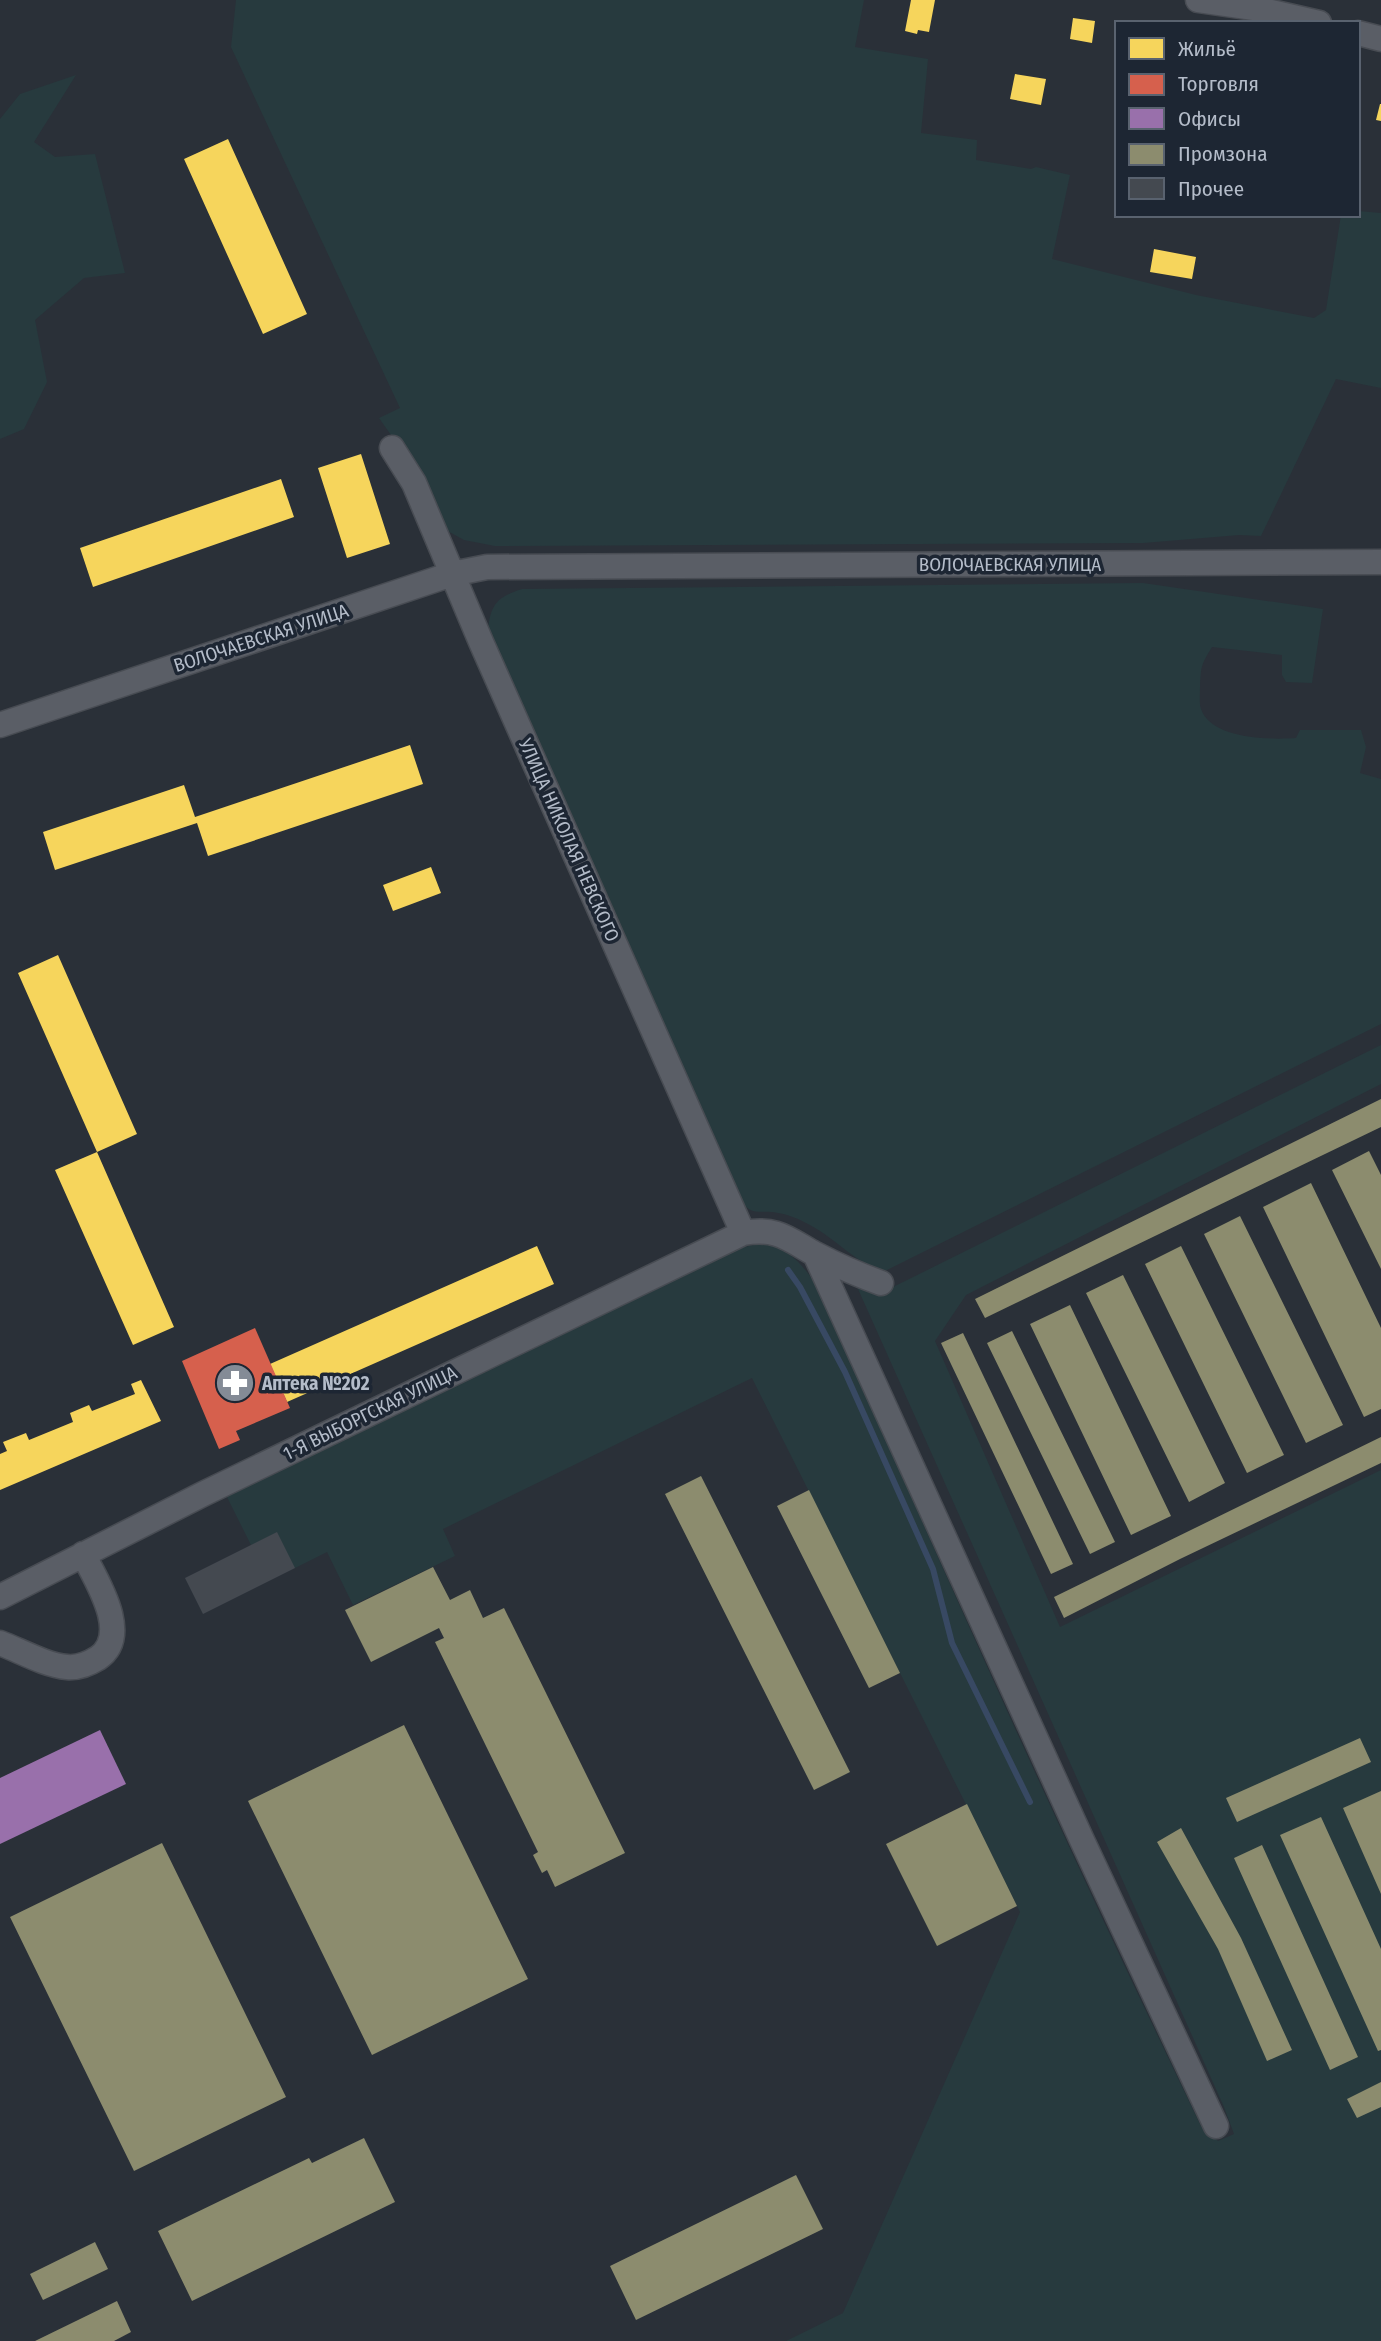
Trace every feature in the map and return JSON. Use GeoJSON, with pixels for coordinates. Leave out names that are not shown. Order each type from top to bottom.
{"type":"FeatureCollection","features":[{"type":"Feature","properties":{"kind":"street"},"geometry":{"type":"LineString","coordinates":[[1198,0],[1254,8],[1310,21]]}},
{"type":"Feature","properties":{"kind":"street"},"geometry":{"type":"LineString","coordinates":[[1360,34],[1381,39]]}},
{"type":"Feature","properties":{"kind":"street","name":"УЛИЦА НИКОЛАЯ НЕВСКОГО"},"geometry":{"type":"LineString","coordinates":[[392,448],[414,483],[743,1233]]}},
{"type":"Feature","properties":{"kind":"street","name":"ВОЛОЧАЕВСКАЯ УЛИЦА"},"geometry":{"type":"LineString","coordinates":[[0,725],[452,574],[487,567],[1381,562]]}},
{"type":"Feature","properties":{"kind":"street"},"geometry":{"type":"LineString","coordinates":[[743,1233],[771,1231],[881,1283]]}},
{"type":"Feature","properties":{"kind":"street","name":"1-Я ВЫБОРГСКАЯ УЛИЦА"},"geometry":{"type":"LineString","coordinates":[[0,1597],[215,1488],[743,1233]]}},
{"type":"Feature","properties":{"kind":"street"},"geometry":{"type":"LineString","coordinates":[[815,1254],[1081,1838],[1216,2126]]}},
{"type":"Feature","properties":{"kind":"street"},"geometry":{"type":"LineString","coordinates":[[0,1643],[67,1667],[81,1665],[104,1654],[111,1642],[113,1626],[109,1608],[83,1554]]}},
{"type":"Feature","properties":{"kind":"green space"},"geometry":{"type":"Polygon","coordinates":[[[236,0],[864,0],[855,47],[928,59],[921,133],[977,140],[976,160],[1031,169],[1036,167],[1070,175],[1052,259],[1196,295],[1314,318],[1326,310],[1341,217],[1360,217],[1360,211],[1381,213],[1381,388],[1336,379],[1261,536],[1239,535],[1143,543],[495,546],[464,540],[446,530],[410,462],[379,418],[400,408],[231,47],[236,0]]]}},
{"type":"Feature","properties":{"kind":"green space"},"geometry":{"type":"Polygon","coordinates":[[[76,75],[34,142],[55,157],[95,154],[125,273],[84,278],[35,320],[47,382],[24,429],[0,439],[0,119],[20,94],[76,75]]]}},
{"type":"Feature","properties":{"kind":"green space"},"geometry":{"type":"Polygon","coordinates":[[[1143,583],[1323,609],[1312,683],[1286,682],[1282,675],[1282,655],[1212,647],[1201,670],[1200,704],[1207,719],[1216,726],[1242,736],[1285,739],[1296,738],[1300,730],[1361,730],[1366,747],[1360,773],[1381,779],[1381,1024],[883,1272],[861,1261],[798,1219],[748,1209],[739,1199],[488,629],[491,613],[497,602],[522,589],[1143,583]]]}},
{"type":"Feature","properties":{"kind":"green space"},"geometry":{"type":"Polygon","coordinates":[[[1381,1045],[1381,1084],[966,1295],[935,1341],[1060,1627],[1381,1470],[1381,2341],[786,2341],[843,2313],[1020,1912],[752,1378],[443,1529],[455,1556],[353,1605],[327,1552],[295,1568],[251,1545],[226,1495],[736,1250],[766,1245],[786,1252],[803,1267],[822,1294],[960,1607],[1103,1919],[1201,2126],[1218,2141],[1234,2134],[1224,2107],[854,1280],[887,1290],[1381,1045]]]}},
{"type":"Feature","properties":{"kind":"building: Жильё"},"geometry":{"type":"Polygon","coordinates":[[[911,0],[935,0],[929,32],[918,30],[917,34],[905,31],[911,0]]]}},
{"type":"Feature","properties":{"kind":"building: Жильё"},"geometry":{"type":"Polygon","coordinates":[[[1073,18],[1095,21],[1092,43],[1070,39],[1073,18]]]}},
{"type":"Feature","properties":{"kind":"building: Жильё"},"geometry":{"type":"Polygon","coordinates":[[[1015,74],[1046,79],[1041,105],[1010,99],[1015,74]]]}},
{"type":"Feature","properties":{"kind":"building: Жильё"},"geometry":{"type":"Polygon","coordinates":[[[1381,104],[1381,121],[1376,120],[1381,104]]]}},
{"type":"Feature","properties":{"kind":"building: Жильё"},"geometry":{"type":"Polygon","coordinates":[[[228,139],[307,314],[263,334],[184,159],[228,139]]]}},
{"type":"Feature","properties":{"kind":"building: Жильё"},"geometry":{"type":"Polygon","coordinates":[[[1154,249],[1196,257],[1192,279],[1150,272],[1154,249]]]}},
{"type":"Feature","properties":{"kind":"building: Жильё"},"geometry":{"type":"Polygon","coordinates":[[[361,454],[390,544],[347,558],[318,468],[361,454]]]}},
{"type":"Feature","properties":{"kind":"building: Жильё"},"geometry":{"type":"Polygon","coordinates":[[[281,479],[294,517],[93,587],[80,548],[281,479]]]}},
{"type":"Feature","properties":{"kind":"building: Жильё"},"geometry":{"type":"Polygon","coordinates":[[[410,745],[423,784],[208,856],[197,823],[55,870],[43,832],[184,785],[195,817],[410,745]]]}},
{"type":"Feature","properties":{"kind":"building: Жильё"},"geometry":{"type":"Polygon","coordinates":[[[431,867],[441,893],[393,911],[383,885],[431,867]]]}},
{"type":"Feature","properties":{"kind":"building: Жильё"},"geometry":{"type":"Polygon","coordinates":[[[58,955],[137,1134],[97,1152],[18,973],[58,955]]]}},
{"type":"Feature","properties":{"kind":"building: Жильё"},"geometry":{"type":"Polygon","coordinates":[[[97,1152],[174,1327],[133,1345],[55,1170],[97,1152]]]}},
{"type":"Feature","properties":{"kind":"building: Жильё"},"geometry":{"type":"Polygon","coordinates":[[[537,1246],[554,1284],[287,1402],[270,1364],[537,1246]]]}},
{"type":"Feature","properties":{"kind":"building: Жильё"},"geometry":{"type":"Polygon","coordinates":[[[141,1380],[161,1421],[0,1490],[0,1454],[7,1451],[3,1442],[26,1433],[29,1440],[73,1422],[70,1413],[89,1405],[92,1411],[135,1394],[131,1384],[141,1380]]]}},
{"type":"Feature","properties":{"kind":"building: Торговля","name":"Аптека №202"},"geometry":{"type":"Polygon","coordinates":[[[255,1328],[290,1408],[236,1431],[240,1440],[219,1449],[182,1361],[255,1328]]]}},
{"type":"Feature","properties":{"kind":"building: Офисы"},"geometry":{"type":"Polygon","coordinates":[[[100,1730],[126,1784],[0,1844],[0,1778],[100,1730]]]}},
{"type":"Feature","properties":{"kind":"building: Промзона"},"geometry":{"type":"Polygon","coordinates":[[[1381,1099],[1381,1127],[985,1318],[975,1299],[1381,1099]]]}},
{"type":"Feature","properties":{"kind":"building: Промзона"},"geometry":{"type":"Polygon","coordinates":[[[1369,1151],[1381,1175],[1381,1269],[1332,1170],[1369,1151]]]}},
{"type":"Feature","properties":{"kind":"building: Промзона"},"geometry":{"type":"Polygon","coordinates":[[[1311,1183],[1381,1328],[1381,1409],[1364,1417],[1263,1207],[1311,1183]]]}},
{"type":"Feature","properties":{"kind":"building: Промзона"},"geometry":{"type":"Polygon","coordinates":[[[1240,1216],[1343,1425],[1306,1443],[1204,1234],[1240,1216]]]}},
{"type":"Feature","properties":{"kind":"building: Промзона"},"geometry":{"type":"Polygon","coordinates":[[[1181,1246],[1284,1455],[1247,1473],[1145,1264],[1181,1246]]]}},
{"type":"Feature","properties":{"kind":"building: Промзона"},"geometry":{"type":"Polygon","coordinates":[[[1123,1275],[1225,1483],[1189,1502],[1086,1293],[1123,1275]]]}},
{"type":"Feature","properties":{"kind":"building: Промзона"},"geometry":{"type":"Polygon","coordinates":[[[1070,1305],[1171,1516],[1131,1535],[1030,1324],[1070,1305]]]}},
{"type":"Feature","properties":{"kind":"building: Промзона"},"geometry":{"type":"Polygon","coordinates":[[[1012,1331],[1115,1542],[1090,1554],[987,1343],[1012,1331]]]}},
{"type":"Feature","properties":{"kind":"building: Промзона"},"geometry":{"type":"Polygon","coordinates":[[[963,1333],[1073,1564],[1051,1574],[941,1343],[963,1333]]]}},
{"type":"Feature","properties":{"kind":"building: Промзона"},"geometry":{"type":"Polygon","coordinates":[[[1381,1437],[1381,1463],[1064,1618],[1054,1597],[1381,1437]]]}},
{"type":"Feature","properties":{"kind":"building: Промзона"},"geometry":{"type":"Polygon","coordinates":[[[701,1476],[850,1772],[814,1790],[665,1494],[701,1476]]]}},
{"type":"Feature","properties":{"kind":"building: Промзона"},"geometry":{"type":"Polygon","coordinates":[[[809,1490],[900,1673],[869,1688],[777,1506],[809,1490]]]}},
{"type":"Feature","properties":{"kind":"building: Промзона"},"geometry":{"type":"Polygon","coordinates":[[[433,1567],[450,1600],[470,1590],[483,1618],[504,1608],[625,1853],[555,1887],[547,1870],[542,1873],[533,1855],[538,1852],[435,1642],[444,1638],[439,1628],[371,1662],[345,1610],[433,1567]]]}},
{"type":"Feature","properties":{"kind":"building: Промзона"},"geometry":{"type":"Polygon","coordinates":[[[404,1725],[528,1979],[372,2055],[248,1801],[404,1725]]]}},
{"type":"Feature","properties":{"kind":"building: Промзона"},"geometry":{"type":"Polygon","coordinates":[[[1360,1738],[1371,1762],[1237,1822],[1226,1798],[1360,1738]]]}},
{"type":"Feature","properties":{"kind":"building: Промзона"},"geometry":{"type":"Polygon","coordinates":[[[1381,1791],[1381,1894],[1343,1808],[1381,1791]]]}},
{"type":"Feature","properties":{"kind":"building: Промзона"},"geometry":{"type":"Polygon","coordinates":[[[967,1804],[1017,1906],[937,1946],[886,1844],[967,1804]]]}},
{"type":"Feature","properties":{"kind":"building: Промзона"},"geometry":{"type":"Polygon","coordinates":[[[1321,1817],[1381,1949],[1381,2050],[1378,2051],[1280,1835],[1321,1817]]]}},
{"type":"Feature","properties":{"kind":"building: Промзона"},"geometry":{"type":"Polygon","coordinates":[[[1181,1828],[1241,1938],[1292,2050],[1267,2061],[1218,1949],[1157,1842],[1181,1828]]]}},
{"type":"Feature","properties":{"kind":"building: Промзона"},"geometry":{"type":"Polygon","coordinates":[[[162,1843],[286,2097],[134,2171],[10,1917],[162,1843]]]}},
{"type":"Feature","properties":{"kind":"building: Промзона"},"geometry":{"type":"Polygon","coordinates":[[[1262,1845],[1358,2057],[1330,2070],[1234,1858],[1262,1845]]]}},
{"type":"Feature","properties":{"kind":"building: Промзона"},"geometry":{"type":"Polygon","coordinates":[[[1381,2082],[1381,2107],[1357,2118],[1347,2099],[1381,2082]]]}},
{"type":"Feature","properties":{"kind":"building: Промзона"},"geometry":{"type":"Polygon","coordinates":[[[364,2138],[395,2202],[192,2301],[158,2231],[309,2158],[312,2163],[364,2138]]]}},
{"type":"Feature","properties":{"kind":"building: Промзона"},"geometry":{"type":"Polygon","coordinates":[[[796,2175],[823,2229],[636,2320],[610,2266],[796,2175]]]}},
{"type":"Feature","properties":{"kind":"building: Промзона"},"geometry":{"type":"Polygon","coordinates":[[[95,2242],[108,2269],[43,2300],[30,2274],[95,2242]]]}},
{"type":"Feature","properties":{"kind":"building: Промзона"},"geometry":{"type":"Polygon","coordinates":[[[117,2301],[131,2332],[114,2341],[35,2341],[117,2301]]]}},
{"type":"Feature","properties":{"kind":"building: Прочее"},"geometry":{"type":"Polygon","coordinates":[[[277,1532],[295,1568],[203,1614],[185,1578],[277,1532]]]}},
{"type":"Feature","properties":{"kind":"waterway"},"geometry":{"type":"LineString","coordinates":[[788,1270],[800,1287],[845,1372],[933,1569],[952,1643],[1030,1802]]}},
{"type":"Feature","properties":{"kind":"place","name":"Аптека №202"},"geometry":{"type":"Point","coordinates":[235,1383]}}]}
